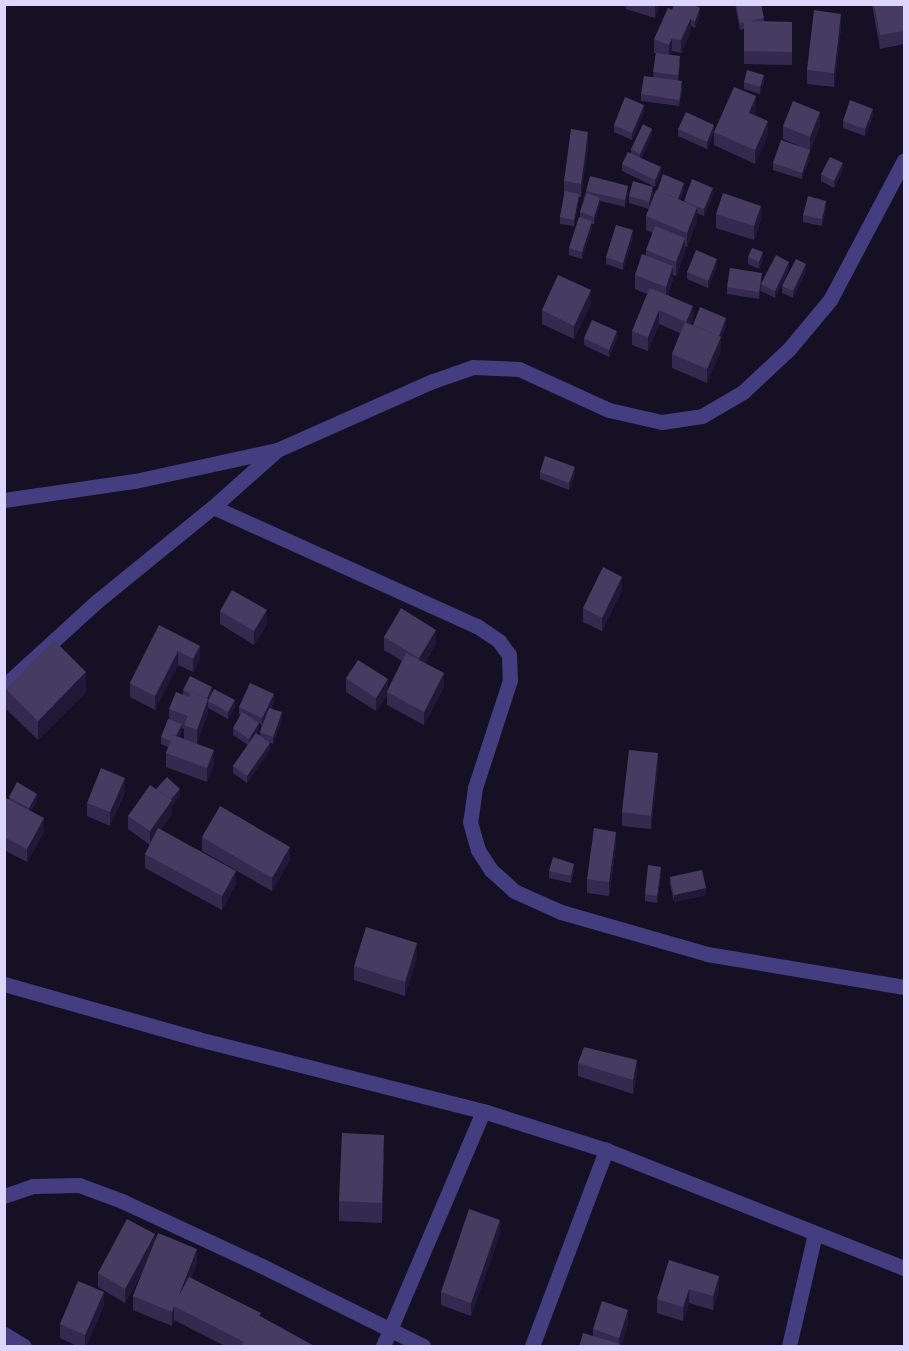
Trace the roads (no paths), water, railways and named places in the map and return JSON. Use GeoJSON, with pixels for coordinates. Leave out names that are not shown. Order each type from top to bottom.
{"type":"FeatureCollection","features":[{"type":"Feature","properties":{"kind":"street"},"geometry":{"type":"LineString","coordinates":[[4,500],[135,481],[277,450],[433,381],[473,367],[519,369],[609,410],[662,422],[702,416],[743,392],[789,349],[830,300],[904,160]]}},
{"type":"Feature","properties":{"kind":"street"},"geometry":{"type":"LineString","coordinates":[[4,686],[96,602],[213,507],[277,450]]}},
{"type":"Feature","properties":{"kind":"street"},"geometry":{"type":"LineString","coordinates":[[213,507],[477,626],[499,641],[508,656],[510,680],[475,788],[470,822],[478,850],[491,870],[514,891],[561,912],[707,954],[904,987]]}},
{"type":"Feature","properties":{"kind":"street"},"geometry":{"type":"LineString","coordinates":[[4,984],[198,1039],[483,1111],[606,1150],[904,1268]]}},
{"type":"Feature","properties":{"kind":"street"},"geometry":{"type":"LineString","coordinates":[[383,1347],[483,1111]]}},
{"type":"Feature","properties":{"kind":"street"},"geometry":{"type":"LineString","coordinates":[[532,1347],[606,1150]]}},
{"type":"Feature","properties":{"kind":"street"},"geometry":{"type":"LineString","coordinates":[[4,1196],[33,1186],[79,1185],[241,1256],[423,1347]]}},
{"type":"Feature","properties":{"kind":"street"},"geometry":{"type":"LineString","coordinates":[[789,1347],[814,1233]]}},
{"type":"Feature","properties":{"kind":"street"},"geometry":{"type":"LineString","coordinates":[[4,1335],[24,1347]]}}]}
